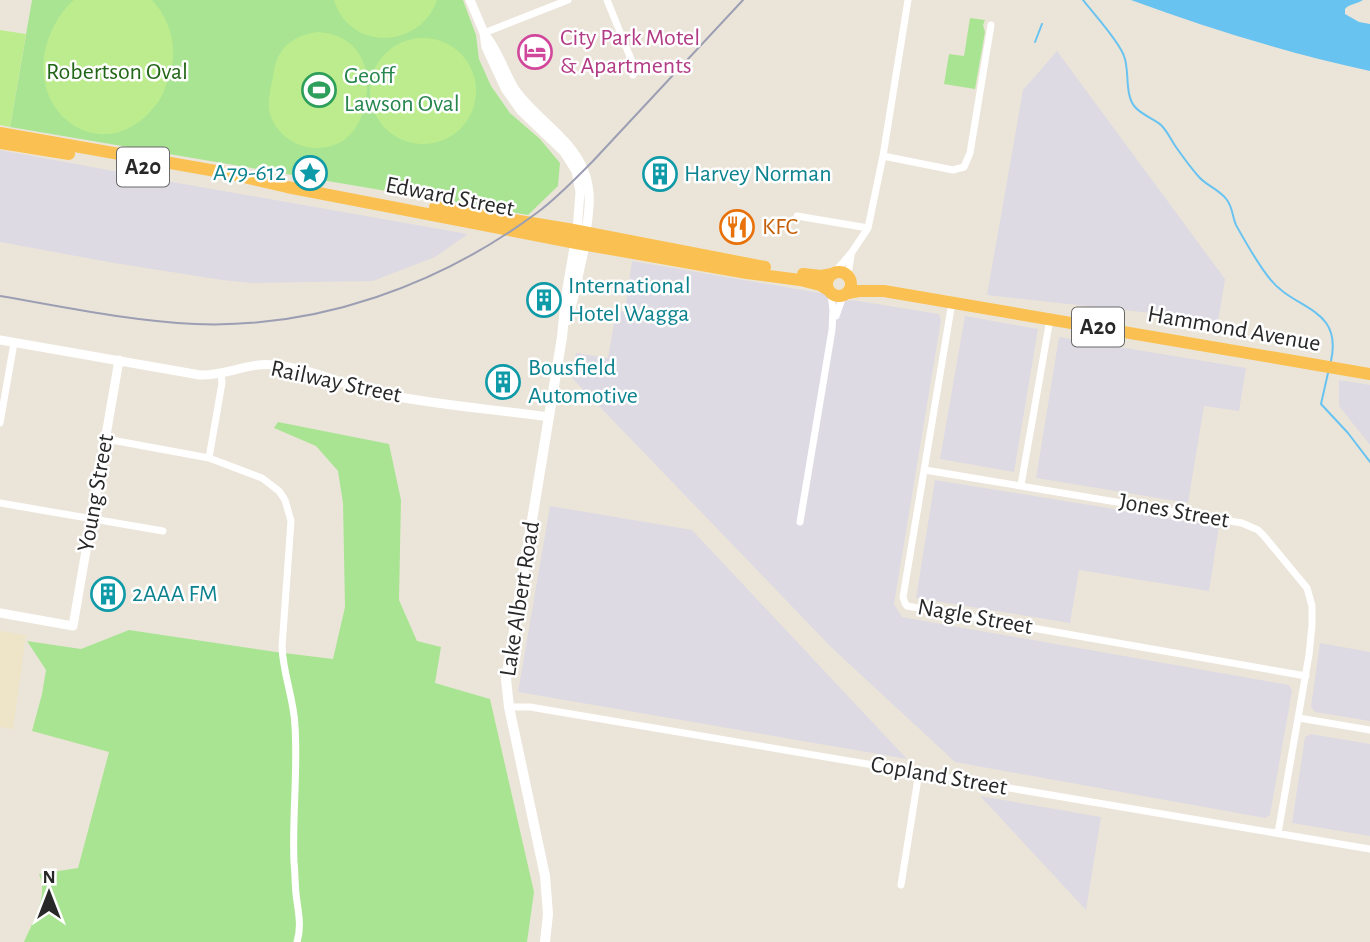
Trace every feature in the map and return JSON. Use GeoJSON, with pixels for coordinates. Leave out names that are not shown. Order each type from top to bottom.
{"type":"FeatureCollection","features":[{"type":"Feature","properties":{"kind":"highway","name":"Edward Street"},"geometry":{"type":"LineString","coordinates":[[0,133],[227,173],[316,192],[442,208],[581,238]]}},
{"type":"Feature","properties":{"kind":"highway","name":"Edward Street"},"geometry":{"type":"LineString","coordinates":[[0,143],[225,180],[288,187]]}},
{"type":"Feature","properties":{"kind":"highway","name":"A20"},"geometry":{"type":"LineString","coordinates":[[581,238],[816,275],[841,272],[850,277]]}},
{"type":"Feature","properties":{"kind":"highway","name":"Hammond Avenue"},"geometry":{"type":"LineString","coordinates":[[581,238],[747,273],[808,281],[838,293],[884,291],[1370,374]]}},
{"type":"Feature","properties":{"kind":"highway"},"geometry":{"type":"LineString","coordinates":[[833,273],[827,283],[838,293],[852,286],[850,277]]}},
{"type":"Feature","properties":{"kind":"highway","name":"Hammond Avenue"},"geometry":{"type":"LineString","coordinates":[[850,277],[884,291]]}},
{"type":"Feature","properties":{"kind":"main road","name":"Lake Albert Road"},"geometry":{"type":"LineString","coordinates":[[545,942],[548,914],[545,876],[509,707],[506,670],[562,337],[571,308],[581,238]]}},
{"type":"Feature","properties":{"kind":"street"},"geometry":{"type":"LineString","coordinates":[[470,0],[484,33],[486,47],[496,61],[506,90],[522,111],[573,164],[579,181],[581,238]]}},
{"type":"Feature","properties":{"kind":"street"},"geometry":{"type":"LineString","coordinates":[[484,33],[568,0]]}},
{"type":"Feature","properties":{"kind":"street"},"geometry":{"type":"LineString","coordinates":[[607,0],[633,64],[633,75]]}},
{"type":"Feature","properties":{"kind":"street"},"geometry":{"type":"LineString","coordinates":[[833,273],[852,252],[868,228],[883,156],[908,0]]}},
{"type":"Feature","properties":{"kind":"street"},"geometry":{"type":"LineString","coordinates":[[883,156],[953,170],[964,167],[970,153],[991,25]]}},
{"type":"Feature","properties":{"kind":"street"},"geometry":{"type":"LineString","coordinates":[[797,216],[868,228]]}},
{"type":"Feature","properties":{"kind":"street"},"geometry":{"type":"LineString","coordinates":[[850,277],[848,264],[852,252]]}},
{"type":"Feature","properties":{"kind":"street"},"geometry":{"type":"LineString","coordinates":[[800,522],[838,293]]}},
{"type":"Feature","properties":{"kind":"street","name":"Nagle Street"},"geometry":{"type":"LineString","coordinates":[[952,302],[904,597],[907,606],[1306,676]]}},
{"type":"Feature","properties":{"kind":"street"},"geometry":{"type":"LineString","coordinates":[[1021,485],[1050,319]]}},
{"type":"Feature","properties":{"kind":"street","name":"Railway Street"},"geometry":{"type":"LineString","coordinates":[[0,340],[200,375],[258,365],[283,366],[382,393],[549,417]]}},
{"type":"Feature","properties":{"kind":"street"},"geometry":{"type":"LineString","coordinates":[[0,423],[14,343]]}},
{"type":"Feature","properties":{"kind":"street","name":"Young Street"},"geometry":{"type":"LineString","coordinates":[[0,613],[72,626],[120,360]]}},
{"type":"Feature","properties":{"kind":"street"},"geometry":{"type":"LineString","coordinates":[[209,458],[222,383],[221,373]]}},
{"type":"Feature","properties":{"kind":"street"},"geometry":{"type":"LineString","coordinates":[[106,439],[209,458],[262,478],[272,484],[285,500],[291,521],[283,658],[296,728],[293,843],[300,919],[297,942]]}},
{"type":"Feature","properties":{"kind":"street","name":"Jones Street"},"geometry":{"type":"LineString","coordinates":[[925,470],[1229,520],[1258,530],[1307,588],[1312,625],[1306,676],[1278,833]]}},
{"type":"Feature","properties":{"kind":"street"},"geometry":{"type":"LineString","coordinates":[[0,503],[163,531]]}},
{"type":"Feature","properties":{"kind":"street","name":"Copland Street"},"geometry":{"type":"LineString","coordinates":[[509,707],[530,707],[1370,849]]}},
{"type":"Feature","properties":{"kind":"street"},"geometry":{"type":"LineString","coordinates":[[1299,718],[1370,730]]}},
{"type":"Feature","properties":{"kind":"street"},"geometry":{"type":"LineString","coordinates":[[901,885],[919,772]]}},
{"type":"Feature","properties":{"kind":"shaded area"},"geometry":{"type":"Polygon","coordinates":[[[1057,51],[1225,279],[1218,322],[987,295],[1023,90],[1057,51]]]}},
{"type":"Feature","properties":{"kind":"shaded area"},"geometry":{"type":"Polygon","coordinates":[[[0,150],[130,174],[154,180],[154,185],[161,180],[468,234],[435,257],[373,281],[252,283],[114,263],[0,242],[0,150]]]}},
{"type":"Feature","properties":{"kind":"shaded area"},"geometry":{"type":"Polygon","coordinates":[[[632,261],[826,294],[828,298],[939,314],[941,320],[894,604],[902,617],[1289,685],[1292,691],[1270,815],[1265,818],[955,762],[832,648],[573,379],[576,353],[608,358],[616,312],[625,311],[632,261]]]}},
{"type":"Feature","properties":{"kind":"shaded area"},"geometry":{"type":"Polygon","coordinates":[[[965,316],[1038,329],[1014,472],[940,459],[965,316]]]}},
{"type":"Feature","properties":{"kind":"shaded area"},"geometry":{"type":"Polygon","coordinates":[[[1059,337],[1246,368],[1239,411],[1204,406],[1188,503],[1036,478],[1059,337]]]}},
{"type":"Feature","properties":{"kind":"shaded area"},"geometry":{"type":"Polygon","coordinates":[[[1339,380],[1370,385],[1370,445],[1339,406],[1339,380]]]}},
{"type":"Feature","properties":{"kind":"shaded area"},"geometry":{"type":"Polygon","coordinates":[[[935,480],[1219,526],[1209,591],[1079,570],[1070,623],[916,598],[935,480]]]}},
{"type":"Feature","properties":{"kind":"shaded area"},"geometry":{"type":"Polygon","coordinates":[[[550,506],[692,530],[907,759],[518,692],[550,506]]]}},
{"type":"Feature","properties":{"kind":"shaded area"},"geometry":{"type":"Polygon","coordinates":[[[0,631],[26,635],[13,729],[0,727],[0,631]]]}},
{"type":"Feature","properties":{"kind":"shaded area"},"geometry":{"type":"Polygon","coordinates":[[[1320,643],[1370,652],[1370,721],[1315,712],[1311,707],[1320,643]]]}},
{"type":"Feature","properties":{"kind":"shaded area"},"geometry":{"type":"Polygon","coordinates":[[[1311,734],[1370,744],[1370,836],[1292,823],[1305,737],[1311,734]]]}},
{"type":"Feature","properties":{"kind":"shaded area"},"geometry":{"type":"Polygon","coordinates":[[[980,796],[1101,817],[1086,910],[980,796]]]}},
{"type":"Feature","properties":{"kind":"green space","name":"Robertson Oval"},"geometry":{"type":"Polygon","coordinates":[[[32,0],[463,0],[476,35],[479,59],[491,86],[510,113],[540,139],[560,163],[558,186],[528,215],[10,127],[32,0]]]}},
{"type":"Feature","properties":{"kind":"green space","name":"Robertson Oval"},"geometry":{"type":"Polygon","coordinates":[[[74,0],[152,0],[169,28],[173,58],[163,94],[140,121],[118,132],[96,134],[76,127],[59,112],[48,92],[43,68],[48,40],[58,18],[74,0]]]}},
{"type":"Feature","properties":{"kind":"green space"},"geometry":{"type":"Polygon","coordinates":[[[334,0],[437,0],[428,16],[416,28],[385,38],[369,36],[354,29],[342,17],[334,0]]]}},
{"type":"Feature","properties":{"kind":"green space"},"geometry":{"type":"Polygon","coordinates":[[[970,18],[985,20],[975,89],[944,84],[949,54],[964,56],[970,18]]]}},
{"type":"Feature","properties":{"kind":"green space"},"geometry":{"type":"Polygon","coordinates":[[[0,30],[26,34],[10,127],[0,125],[0,30]]]}},
{"type":"Feature","properties":{"kind":"green space","name":"Geoff Lawson Oval"},"geometry":{"type":"Polygon","coordinates":[[[317,32],[342,38],[351,45],[363,62],[367,85],[364,109],[356,127],[335,145],[314,148],[291,141],[285,136],[274,124],[269,105],[275,67],[281,52],[297,38],[317,32]]]}},
{"type":"Feature","properties":{"kind":"green space"},"geometry":{"type":"Polygon","coordinates":[[[423,38],[443,42],[461,53],[472,71],[476,91],[472,111],[461,129],[443,140],[423,144],[403,140],[385,129],[374,111],[370,91],[374,71],[385,53],[403,42],[423,38]]]}},
{"type":"Feature","properties":{"kind":"green space"},"geometry":{"type":"Polygon","coordinates":[[[278,422],[389,444],[401,500],[399,600],[417,641],[441,647],[435,683],[490,699],[534,892],[527,942],[24,942],[41,900],[42,883],[39,874],[78,868],[109,752],[32,731],[46,670],[27,641],[81,649],[129,630],[333,659],[345,607],[343,503],[338,471],[316,446],[274,428],[278,422]]]}},
{"type":"Feature","properties":{"kind":"water"},"geometry":{"type":"Polygon","coordinates":[[[1131,0],[1363,0],[1347,7],[1345,14],[1359,22],[1370,24],[1370,71],[1249,40],[1131,0]]]}},
{"type":"Feature","properties":{"kind":"waterway"},"geometry":{"type":"LineString","coordinates":[[1083,0],[1121,50],[1126,62],[1129,96],[1135,107],[1166,130],[1199,177],[1227,200],[1236,225],[1270,279],[1323,319],[1330,330],[1333,343],[1331,361]]}},
{"type":"Feature","properties":{"kind":"waterway"},"geometry":{"type":"LineString","coordinates":[[1035,42],[1042,24]]}},
{"type":"Feature","properties":{"kind":"waterway"},"geometry":{"type":"LineString","coordinates":[[1328,373],[1321,404],[1370,462]]}},
{"type":"Feature","properties":{"kind":"railway"},"geometry":{"type":"LineString","coordinates":[[0,296],[146,320],[241,324],[332,310],[419,281],[500,238],[552,200],[593,161],[743,0]]}},
{"type":"Feature","properties":{"kind":"place","name":"City Park Motel & Apartments"},"geometry":{"type":"Point","coordinates":[535,52]}},
{"type":"Feature","properties":{"kind":"place","name":"Geoff Lawson Oval"},"geometry":{"type":"Point","coordinates":[319,90]}},
{"type":"Feature","properties":{"kind":"place","name":"A79-612"},"geometry":{"type":"Point","coordinates":[310,173]}},
{"type":"Feature","properties":{"kind":"place","name":"Harvey Norman"},"geometry":{"type":"Point","coordinates":[660,174]}},
{"type":"Feature","properties":{"kind":"place","name":"KFC"},"geometry":{"type":"Point","coordinates":[737,227]}},
{"type":"Feature","properties":{"kind":"place","name":"International Hotel Wagga"},"geometry":{"type":"Point","coordinates":[544,300]}},
{"type":"Feature","properties":{"kind":"place","name":"Bousfield Automotive"},"geometry":{"type":"Point","coordinates":[503,382]}},
{"type":"Feature","properties":{"kind":"place","name":"2AAA FM"},"geometry":{"type":"Point","coordinates":[108,594]}}]}
